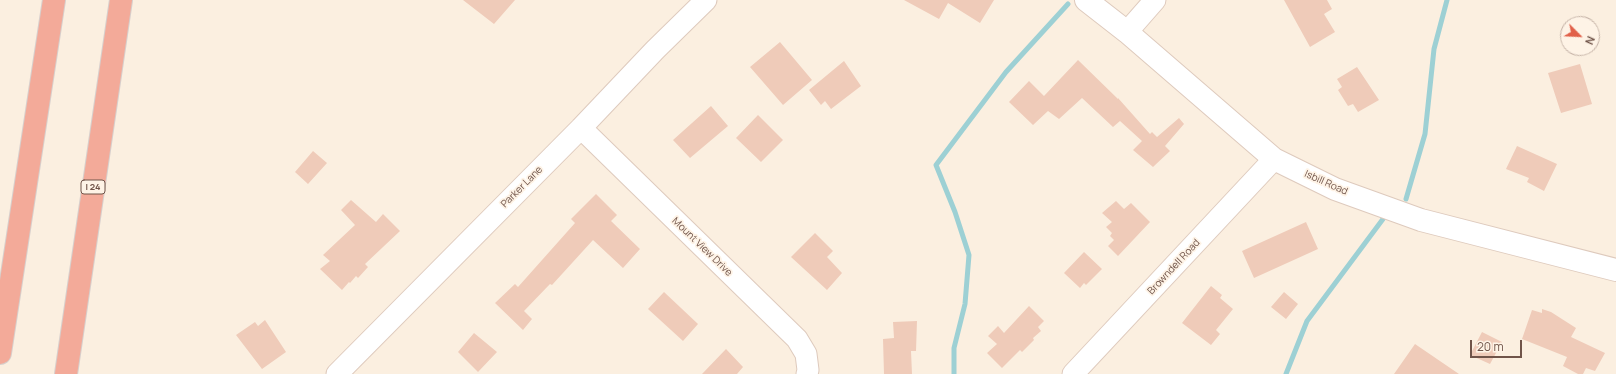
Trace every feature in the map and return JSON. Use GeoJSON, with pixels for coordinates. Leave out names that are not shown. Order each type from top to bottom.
{"type":"FeatureCollection","features":[{"type":"Feature","properties":{"kind":"highway"},"geometry":{"type":"LineString","coordinates":[[0,353],[2,330],[54,0]]}},
{"type":"Feature","properties":{"kind":"highway","name":"I 24"},"geometry":{"type":"LineString","coordinates":[[66,374],[121,0]]}},
{"type":"Feature","properties":{"kind":"street","name":"Parker Lane"},"geometry":{"type":"LineString","coordinates":[[337,374],[706,0]]}},
{"type":"Feature","properties":{"kind":"street","name":"Isbill Road"},"geometry":{"type":"LineString","coordinates":[[1086,0],[1127,32],[1274,159],[1335,189],[1421,220],[1616,270]]}},
{"type":"Feature","properties":{"kind":"street"},"geometry":{"type":"LineString","coordinates":[[1127,32],[1155,0]]}},
{"type":"Feature","properties":{"kind":"street","name":"Mount View Drive"},"geometry":{"type":"LineString","coordinates":[[581,128],[797,339],[806,354],[807,374]]}},
{"type":"Feature","properties":{"kind":"street","name":"Browndell Road"},"geometry":{"type":"LineString","coordinates":[[1073,374],[1274,159]]}},
{"type":"Feature","properties":{"kind":"building"},"geometry":{"type":"Polygon","coordinates":[[[463,0],[515,0],[494,24],[463,0]]]}},
{"type":"Feature","properties":{"kind":"building"},"geometry":{"type":"Polygon","coordinates":[[[904,0],[994,0],[980,23],[948,3],[939,19],[904,0]]]}},
{"type":"Feature","properties":{"kind":"building"},"geometry":{"type":"Polygon","coordinates":[[[1284,0],[1327,0],[1332,9],[1324,14],[1335,32],[1310,47],[1284,0]]]}},
{"type":"Feature","properties":{"kind":"building"},"geometry":{"type":"Polygon","coordinates":[[[780,42],[812,80],[783,105],[750,67],[780,42]]]}},
{"type":"Feature","properties":{"kind":"building"},"geometry":{"type":"Polygon","coordinates":[[[1078,60],[1118,98],[1150,134],[1152,132],[1157,137],[1179,118],[1184,124],[1165,146],[1170,151],[1153,167],[1133,150],[1142,141],[1120,121],[1113,127],[1082,98],[1059,119],[1048,111],[1033,125],[1009,102],[1029,81],[1044,96],[1078,60]]]}},
{"type":"Feature","properties":{"kind":"building"},"geometry":{"type":"Polygon","coordinates":[[[844,61],[861,86],[831,109],[825,101],[821,105],[809,90],[844,61]]]}},
{"type":"Feature","properties":{"kind":"building"},"geometry":{"type":"Polygon","coordinates":[[[1580,64],[1592,104],[1561,113],[1548,73],[1580,64]]]}},
{"type":"Feature","properties":{"kind":"building"},"geometry":{"type":"Polygon","coordinates":[[[1357,67],[1379,100],[1358,112],[1353,104],[1348,106],[1338,90],[1342,87],[1337,79],[1357,67]]]}},
{"type":"Feature","properties":{"kind":"building"},"geometry":{"type":"Polygon","coordinates":[[[711,106],[728,126],[690,158],[673,140],[711,106]]]}},
{"type":"Feature","properties":{"kind":"building"},"geometry":{"type":"Polygon","coordinates":[[[758,115],[783,140],[761,162],[736,138],[758,115]]]}},
{"type":"Feature","properties":{"kind":"building"},"geometry":{"type":"Polygon","coordinates":[[[1517,146],[1557,164],[1544,191],[1527,182],[1529,178],[1506,169],[1517,146]]]}},
{"type":"Feature","properties":{"kind":"building"},"geometry":{"type":"Polygon","coordinates":[[[313,151],[327,163],[308,184],[295,172],[313,151]]]}},
{"type":"Feature","properties":{"kind":"building"},"geometry":{"type":"Polygon","coordinates":[[[596,194],[617,215],[611,221],[640,249],[623,268],[593,240],[552,285],[550,284],[524,311],[532,319],[523,330],[495,303],[515,284],[518,287],[575,223],[571,219],[596,194]]]}},
{"type":"Feature","properties":{"kind":"building"},"geometry":{"type":"Polygon","coordinates":[[[351,200],[376,222],[383,214],[400,231],[365,264],[368,267],[358,278],[356,276],[342,290],[320,269],[330,261],[323,255],[355,225],[341,210],[351,200]]]}},
{"type":"Feature","properties":{"kind":"building"},"geometry":{"type":"Polygon","coordinates":[[[1116,201],[1124,209],[1131,203],[1150,222],[1118,256],[1108,246],[1114,240],[1110,236],[1112,233],[1106,227],[1112,222],[1102,213],[1116,201]]]}},
{"type":"Feature","properties":{"kind":"building"},"geometry":{"type":"Polygon","coordinates":[[[1306,222],[1318,249],[1254,278],[1242,251],[1306,222]]]}},
{"type":"Feature","properties":{"kind":"building"},"geometry":{"type":"Polygon","coordinates":[[[815,233],[833,251],[827,257],[842,273],[827,290],[791,257],[815,233]]]}},
{"type":"Feature","properties":{"kind":"building"},"geometry":{"type":"Polygon","coordinates":[[[1084,252],[1102,269],[1086,285],[1084,283],[1080,288],[1064,273],[1084,252]]]}},
{"type":"Feature","properties":{"kind":"building"},"geometry":{"type":"Polygon","coordinates":[[[1211,286],[1222,295],[1220,298],[1233,309],[1216,330],[1220,334],[1211,345],[1182,323],[1211,286]]]}},
{"type":"Feature","properties":{"kind":"building"},"geometry":{"type":"Polygon","coordinates":[[[664,292],[698,324],[683,341],[648,309],[664,292]]]}},
{"type":"Feature","properties":{"kind":"building"},"geometry":{"type":"Polygon","coordinates":[[[1284,292],[1298,304],[1286,319],[1271,307],[1284,292]]]}},
{"type":"Feature","properties":{"kind":"building"},"geometry":{"type":"Polygon","coordinates":[[[1029,306],[1044,321],[1038,327],[1041,331],[1033,338],[1034,340],[1022,352],[1020,350],[1002,368],[987,353],[997,344],[988,336],[998,326],[1004,333],[1029,306]]]}},
{"type":"Feature","properties":{"kind":"building"},"geometry":{"type":"Polygon","coordinates":[[[1542,309],[1551,312],[1576,328],[1571,337],[1605,353],[1595,371],[1586,368],[1583,374],[1578,374],[1563,366],[1567,357],[1522,339],[1532,310],[1542,313],[1542,309]]]}},
{"type":"Feature","properties":{"kind":"building"},"geometry":{"type":"Polygon","coordinates":[[[265,320],[286,352],[262,369],[236,335],[255,322],[258,326],[265,320]]]}},
{"type":"Feature","properties":{"kind":"building"},"geometry":{"type":"Polygon","coordinates":[[[917,321],[916,351],[911,351],[912,374],[884,374],[883,339],[894,338],[893,322],[917,321]]]}},
{"type":"Feature","properties":{"kind":"building"},"geometry":{"type":"Polygon","coordinates":[[[1482,332],[1502,342],[1490,364],[1470,355],[1482,332]]]}},
{"type":"Feature","properties":{"kind":"building"},"geometry":{"type":"Polygon","coordinates":[[[474,333],[497,352],[478,372],[458,352],[474,333]]]}},
{"type":"Feature","properties":{"kind":"building"},"geometry":{"type":"Polygon","coordinates":[[[1415,344],[1459,374],[1394,374],[1415,344]]]}},
{"type":"Feature","properties":{"kind":"building"},"geometry":{"type":"Polygon","coordinates":[[[726,349],[743,367],[737,374],[702,374],[726,349]]]}},
{"type":"Feature","properties":{"kind":"waterway"},"geometry":{"type":"LineString","coordinates":[[1406,199],[1425,134],[1434,49],[1447,0]]}},
{"type":"Feature","properties":{"kind":"waterway"},"geometry":{"type":"LineString","coordinates":[[954,374],[954,348],[965,304],[969,255],[955,212],[936,165],[1006,72],[1068,4]]}},
{"type":"Feature","properties":{"kind":"waterway"},"geometry":{"type":"LineString","coordinates":[[1286,374],[1307,321],[1383,219]]}}]}
